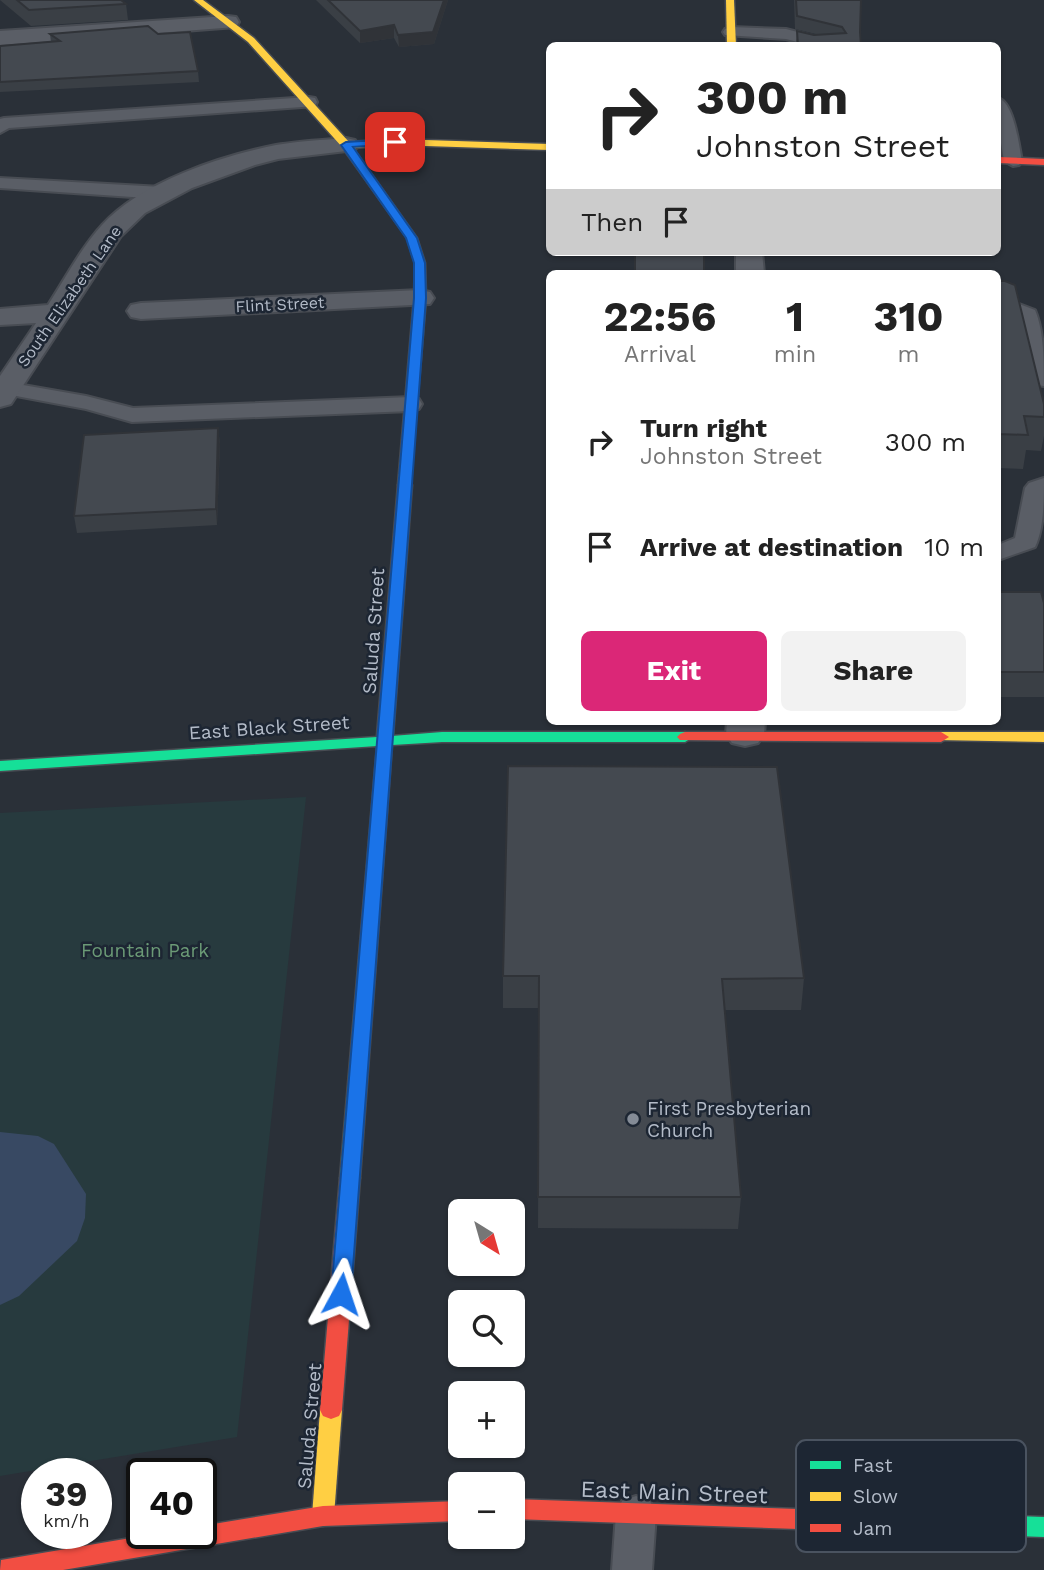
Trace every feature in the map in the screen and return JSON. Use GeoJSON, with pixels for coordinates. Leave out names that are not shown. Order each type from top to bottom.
{"type":"FeatureCollection","features":[{"type":"Feature","properties":{"kind":"main road","name":"Saluda Street"},"geometry":{"type":"LineString","coordinates":[[198,0],[251,40],[346,145],[412,238],[420,263],[420,298],[387,740],[323,1516]]}},
{"type":"Feature","properties":{"kind":"main road"},"geometry":{"type":"LineString","coordinates":[[730,0],[732,39]]}},
{"type":"Feature","properties":{"kind":"main road"},"geometry":{"type":"LineString","coordinates":[[346,145],[395,142],[546,147]]}},
{"type":"Feature","properties":{"kind":"main road"},"geometry":{"type":"LineString","coordinates":[[1005,160],[1044,162]]}},
{"type":"Feature","properties":{"kind":"main road","name":"East Black Street"},"geometry":{"type":"LineString","coordinates":[[0,766],[315,747],[387,740],[746,728],[1044,737]]}},
{"type":"Feature","properties":{"kind":"main road","name":"East Main Street"},"geometry":{"type":"LineString","coordinates":[[525,1509],[796,1519]]}},
{"type":"Feature","properties":{"kind":"main road"},"geometry":{"type":"LineString","coordinates":[[1,1570],[323,1516],[448,1511]]}},
{"type":"Feature","properties":{"kind":"main road","name":"East Main Street"},"geometry":{"type":"LineString","coordinates":[[1026,1526],[1044,1527]]}},
{"type":"Feature","properties":{"kind":"street"},"geometry":{"type":"LineString","coordinates":[[0,38],[228,22]]}},
{"type":"Feature","properties":{"kind":"street","name":"South Elizabeth Lane"},"geometry":{"type":"LineString","coordinates":[[3,393],[111,231],[136,208],[162,193],[246,160],[278,152],[346,145]]}},
{"type":"Feature","properties":{"kind":"street","name":"Flint Street"},"geometry":{"type":"LineString","coordinates":[[141,311],[420,298]]}},
{"type":"Feature","properties":{"kind":"street"},"geometry":{"type":"LineString","coordinates":[[0,317],[56,313]]}},
{"type":"Feature","properties":{"kind":"lane"},"geometry":{"type":"LineString","coordinates":[[732,39],[786,34],[818,42]]}},
{"type":"Feature","properties":{"kind":"lane"},"geometry":{"type":"LineString","coordinates":[[0,128],[4,123],[309,103]]}},
{"type":"Feature","properties":{"kind":"lane"},"geometry":{"type":"LineString","coordinates":[[1001,111],[1008,130],[1005,160]]}},
{"type":"Feature","properties":{"kind":"lane"},"geometry":{"type":"LineString","coordinates":[[0,183],[162,193]]}},
{"type":"Feature","properties":{"kind":"lane"},"geometry":{"type":"LineString","coordinates":[[1001,303],[1028,314],[1044,380]]}},
{"type":"Feature","properties":{"kind":"lane"},"geometry":{"type":"LineString","coordinates":[[3,393],[75,398],[132,415],[411,404]]}},
{"type":"Feature","properties":{"kind":"lane"},"geometry":{"type":"LineString","coordinates":[[1001,552],[1026,542],[1037,488],[1044,485]]}},
{"type":"Feature","properties":{"kind":"lane"},"geometry":{"type":"LineString","coordinates":[[632,1570],[636,1514]]}},
{"type":"Feature","properties":{"kind":"green space","name":"Fountain Park"},"geometry":{"type":"Polygon","coordinates":[[[306,797],[237,1437],[109,1458],[21,1458],[21,1473],[0,1476],[0,813],[306,797]]]}},
{"type":"Feature","properties":{"kind":"water"},"geometry":{"type":"Polygon","coordinates":[[[0,1132],[38,1136],[54,1144],[86,1194],[85,1218],[77,1241],[19,1296],[0,1305],[0,1132]]]}},
{"type":"Feature","properties":{"kind":"building"},"geometry":{"type":"Polygon","coordinates":[[[17,0],[121,0],[126,4],[29,10],[17,0]]]}},
{"type":"Feature","properties":{"kind":"building"},"geometry":{"type":"Polygon","coordinates":[[[328,0],[444,0],[433,32],[398,35],[394,25],[360,31],[328,0]]]}},
{"type":"Feature","properties":{"kind":"building"},"geometry":{"type":"Polygon","coordinates":[[[796,0],[861,0],[861,42],[798,42],[797,31],[814,35],[846,33],[842,27],[797,16],[796,0]]]}},
{"type":"Feature","properties":{"kind":"building"},"geometry":{"type":"Polygon","coordinates":[[[148,26],[158,34],[190,32],[198,71],[0,82],[0,46],[60,41],[50,34],[148,26]]]}},
{"type":"Feature","properties":{"kind":"building"},"geometry":{"type":"Polygon","coordinates":[[[635,256],[704,256],[704,270],[635,270],[635,256]]]}},
{"type":"Feature","properties":{"kind":"building"},"geometry":{"type":"Polygon","coordinates":[[[1001,281],[1015,285],[1044,404],[1044,417],[1024,416],[1028,435],[1001,434],[1001,281]]]}},
{"type":"Feature","properties":{"kind":"building"},"geometry":{"type":"Polygon","coordinates":[[[218,428],[216,509],[74,516],[84,435],[218,428]]]}},
{"type":"Feature","properties":{"kind":"building"},"geometry":{"type":"Polygon","coordinates":[[[1001,592],[1041,592],[1044,603],[1044,672],[1001,672],[1001,592]]]}},
{"type":"Feature","properties":{"kind":"building","name":"First Presbyterian Church"},"geometry":{"type":"Polygon","coordinates":[[[508,766],[777,767],[804,978],[722,979],[741,1197],[538,1197],[539,976],[503,976],[508,766]]]}},
{"type":"Feature","properties":{"kind":"traffic: fast"},"geometry":{"type":"LineString","coordinates":[[350,1178],[385,736]]}},
{"type":"Feature","properties":{"kind":"traffic: fast"},"geometry":{"type":"LineString","coordinates":[[0,766],[442,737],[685,737]]}},
{"type":"Feature","properties":{"kind":"traffic: fast"},"geometry":{"type":"LineString","coordinates":[[1026,1526],[1044,1527]]}},
{"type":"Feature","properties":{"kind":"traffic: slow"},"geometry":{"type":"LineString","coordinates":[[198,0],[251,40],[346,145],[412,238],[420,263],[420,298],[405,485]]}},
{"type":"Feature","properties":{"kind":"traffic: slow"},"geometry":{"type":"LineString","coordinates":[[730,0],[732,42]]}},
{"type":"Feature","properties":{"kind":"traffic: slow"},"geometry":{"type":"LineString","coordinates":[[346,145],[395,142],[546,147]]}},
{"type":"Feature","properties":{"kind":"traffic: slow"},"geometry":{"type":"LineString","coordinates":[[941,737],[1044,737]]}},
{"type":"Feature","properties":{"kind":"traffic: slow"},"geometry":{"type":"LineString","coordinates":[[323,1516],[331,1410]]}},
{"type":"Feature","properties":{"kind":"traffic: jam"},"geometry":{"type":"LineString","coordinates":[[1001,160],[1044,162]]}},
{"type":"Feature","properties":{"kind":"traffic: jam"},"geometry":{"type":"LineString","coordinates":[[385,736],[405,485]]}},
{"type":"Feature","properties":{"kind":"traffic: jam"},"geometry":{"type":"LineString","coordinates":[[685,737],[941,737]]}},
{"type":"Feature","properties":{"kind":"traffic: jam"},"geometry":{"type":"LineString","coordinates":[[331,1410],[350,1178]]}},
{"type":"Feature","properties":{"kind":"traffic: jam"},"geometry":{"type":"LineString","coordinates":[[525,1509],[796,1519]]}},
{"type":"Feature","properties":{"kind":"traffic: jam"},"geometry":{"type":"LineString","coordinates":[[1,1570],[323,1516],[448,1511]]}},
{"type":"Feature","properties":{"kind":"place","name":"First Presbyterian Church"},"geometry":{"type":"Point","coordinates":[633,1119]}},
{"type":"Feature","properties":{"kind":"route"},"geometry":{"type":"LineString","coordinates":[[341,1294],[420,298],[420,263],[412,238],[346,145],[395,142]]}}]}
